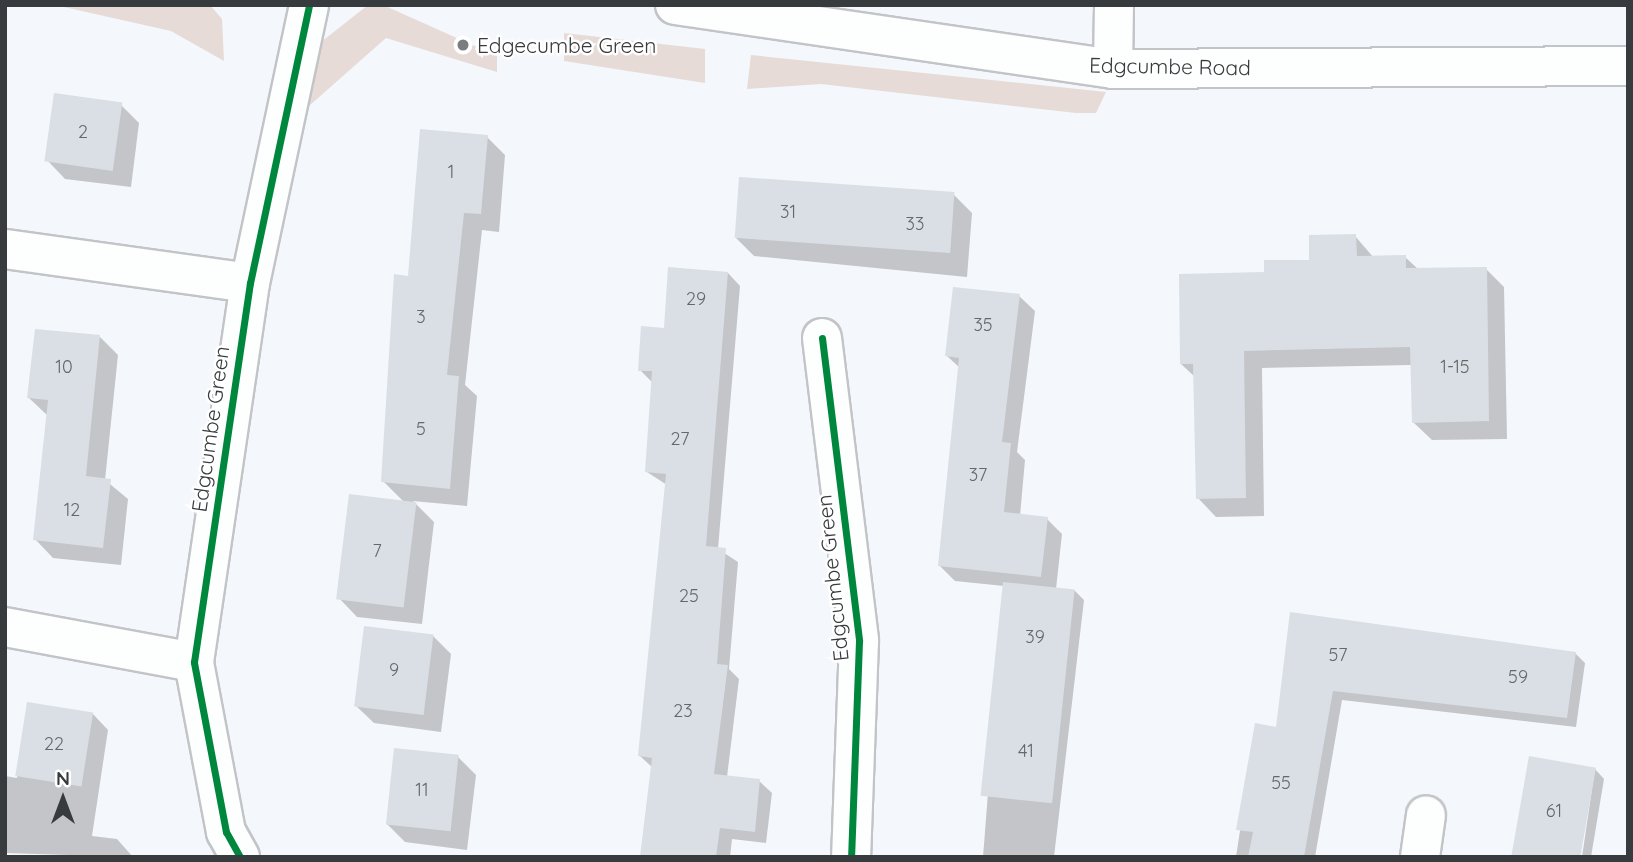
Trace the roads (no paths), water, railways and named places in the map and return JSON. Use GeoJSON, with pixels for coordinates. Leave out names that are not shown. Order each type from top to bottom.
{"type":"FeatureCollection","features":[{"type":"Feature","properties":{"kind":"street","name":"Edgcumbe Green"},"geometry":{"type":"LineString","coordinates":[[240,857],[226,832],[194,662],[250,283],[309,5]]}},
{"type":"Feature","properties":{"kind":"street","name":"Edgcumbe Road"},"geometry":{"type":"LineString","coordinates":[[675,5],[1113,69],[1628,66]]}},
{"type":"Feature","properties":{"kind":"street"},"geometry":{"type":"LineString","coordinates":[[1113,69],[1114,5]]}},
{"type":"Feature","properties":{"kind":"street"},"geometry":{"type":"LineString","coordinates":[[5,249],[250,283]]}},
{"type":"Feature","properties":{"kind":"street","name":"Edgcumbe Green"},"geometry":{"type":"LineString","coordinates":[[822,338],[859,641],[851,857]]}},
{"type":"Feature","properties":{"kind":"street"},"geometry":{"type":"LineString","coordinates":[[5,627],[194,662]]}},
{"type":"Feature","properties":{"kind":"street"},"geometry":{"type":"LineString","coordinates":[[1420,857],[1426,815]]}},
{"type":"Feature","properties":{"kind":"place","name":"Edgecumbe Green"},"geometry":{"type":"Point","coordinates":[463,45]}}]}
